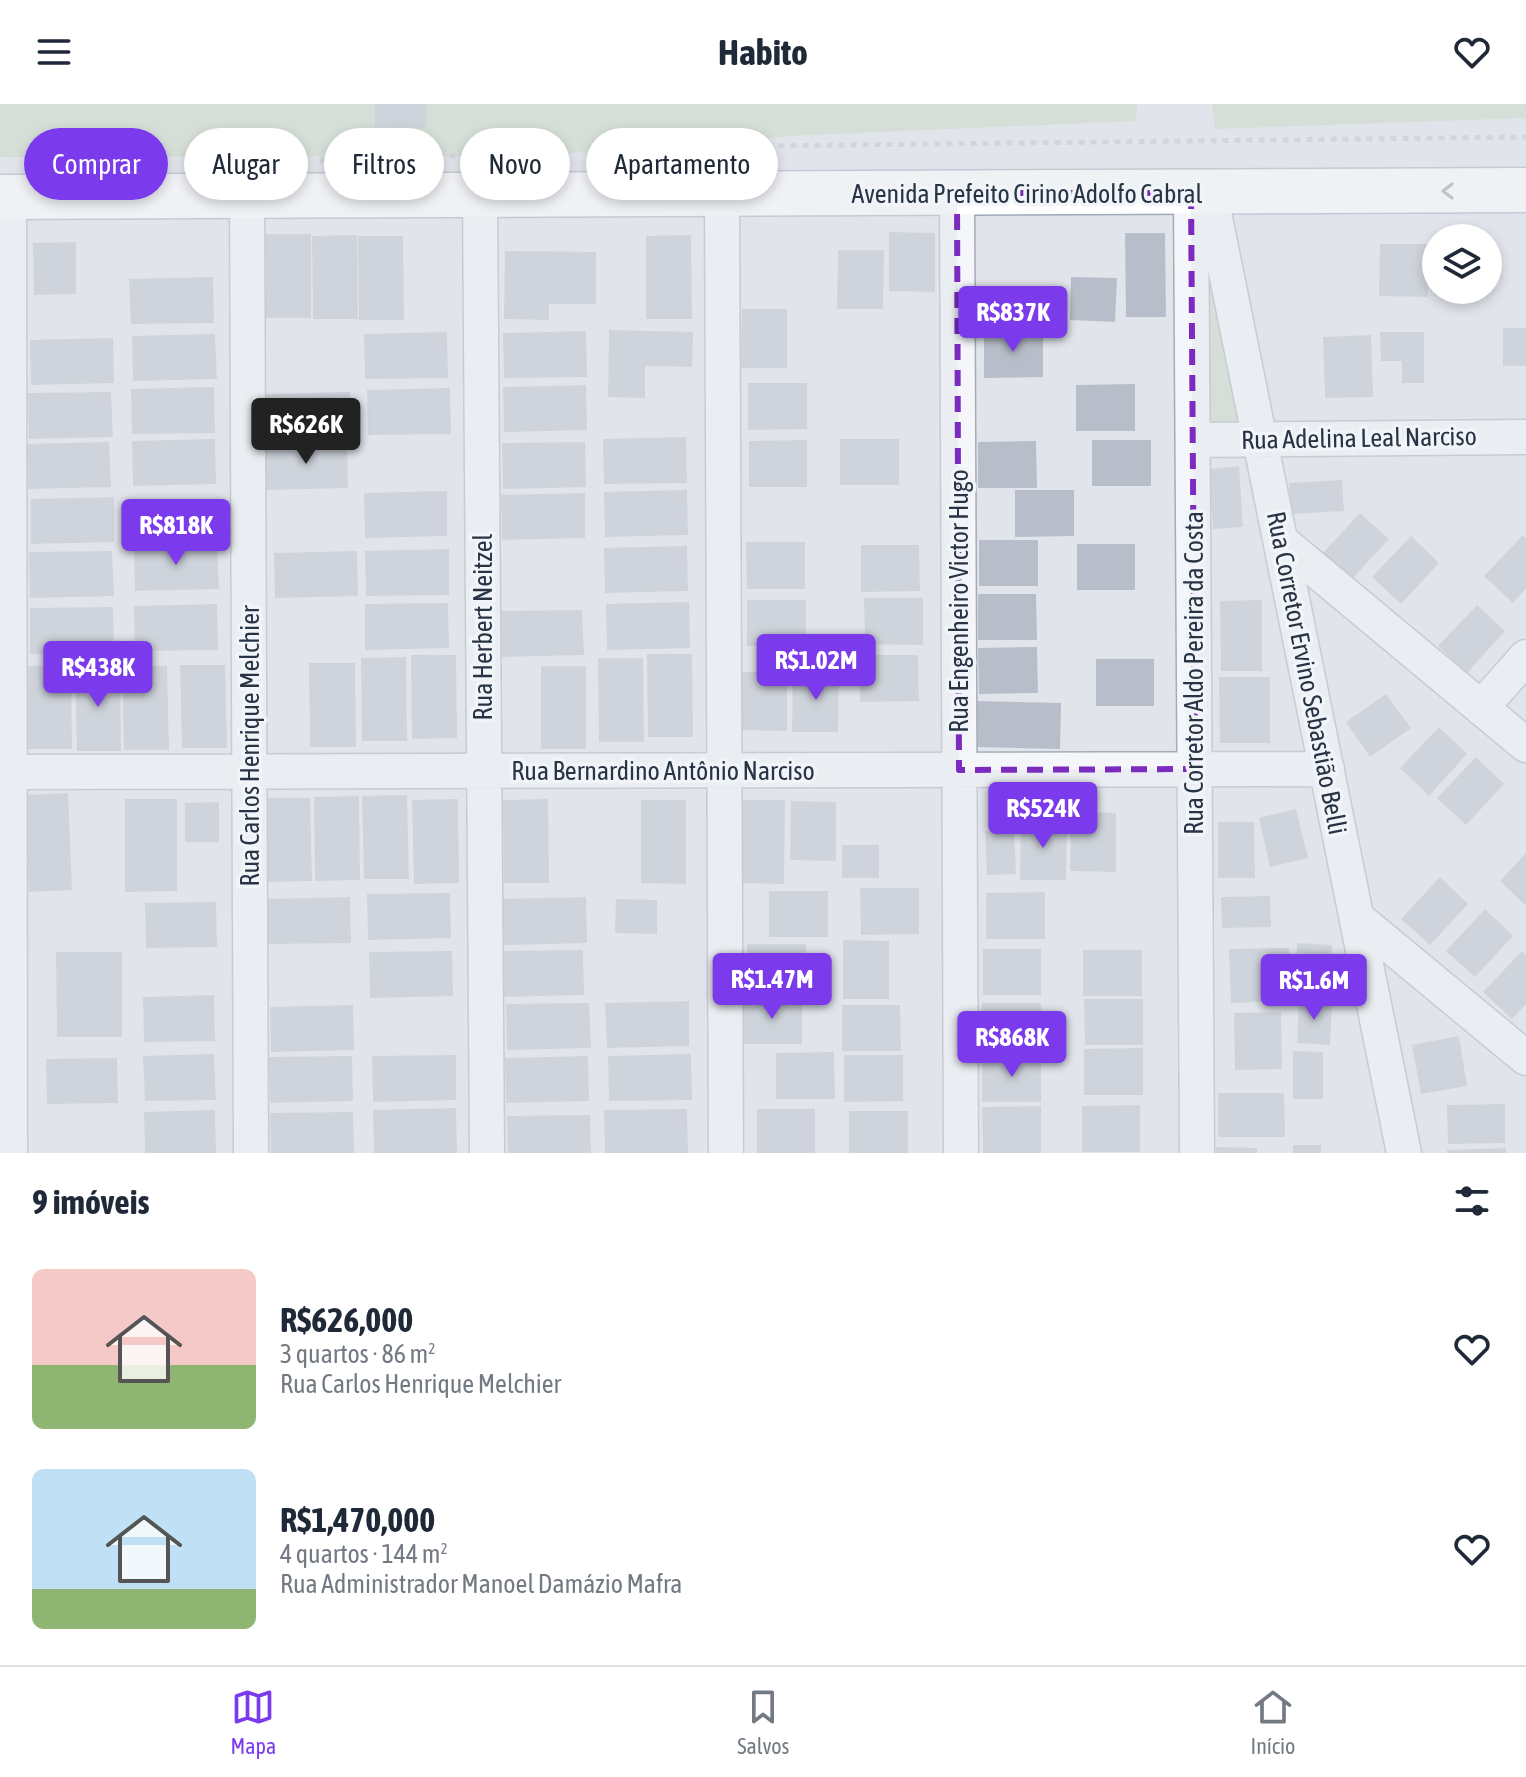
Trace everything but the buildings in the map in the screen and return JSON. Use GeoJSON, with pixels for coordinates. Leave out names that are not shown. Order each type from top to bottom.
{"type":"FeatureCollection","features":[{"type":"Feature","properties":{"kind":"main road","name":"Avenida Prefeito Cirino Adolfo Cabral"},"geometry":{"type":"LineString","coordinates":[[778,181],[957,193],[1526,190]]}},
{"type":"Feature","properties":{"kind":"main road","name":"Avenida Prefeito Cirino Adolfo Cabral"},"geometry":{"type":"LineString","coordinates":[[308,192],[460,183]]}},
{"type":"Feature","properties":{"kind":"main road","name":"Avenida Prefeito Cirino Adolfo Cabral"},"geometry":{"type":"LineString","coordinates":[[4,198],[184,197]]}},
{"type":"Feature","properties":{"kind":"street","name":"Rua Engenheiro Victor Hugo"},"geometry":{"type":"LineString","coordinates":[[957,193],[961,1153]]}},
{"type":"Feature","properties":{"kind":"street","name":"Rua Corretor Ervino Sebastião Belli"},"geometry":{"type":"LineString","coordinates":[[1200,193],[1261,439],[1404,1153]]}},
{"type":"Feature","properties":{"kind":"street","name":"Rua Corretor Aldo Pereira da Costa"},"geometry":{"type":"LineString","coordinates":[[1197,1153],[1193,440],[1200,193]]}},
{"type":"Feature","properties":{"kind":"street"},"geometry":{"type":"LineString","coordinates":[[4,198],[5,772],[10,1153]]}},
{"type":"Feature","properties":{"kind":"street","name":"Rua Carlos Henrique Melchier"},"geometry":{"type":"LineString","coordinates":[[247,200],[251,1153]]}},
{"type":"Feature","properties":{"kind":"street","name":"Rua Herbert Neitzel"},"geometry":{"type":"LineString","coordinates":[[480,200],[487,1153]]}},
{"type":"Feature","properties":{"kind":"street"},"geometry":{"type":"LineString","coordinates":[[726,1153],[728,200]]}},
{"type":"Feature","properties":{"kind":"street","name":"Rua Adelina Leal Narciso"},"geometry":{"type":"LineString","coordinates":[[1193,440],[1526,437]]}},
{"type":"Feature","properties":{"kind":"street"},"geometry":{"type":"LineString","coordinates":[[1281,541],[1526,745]]}},
{"type":"Feature","properties":{"kind":"street"},"geometry":{"type":"LineString","coordinates":[[1481,708],[1526,657]]}},
{"type":"Feature","properties":{"kind":"street","name":"Rua Bernardino Antônio Narciso"},"geometry":{"type":"LineString","coordinates":[[5,772],[1327,769]]}},
{"type":"Feature","properties":{"kind":"street"},"geometry":{"type":"LineString","coordinates":[[1357,918],[1526,1058]]}},
{"type":"Feature","properties":{"kind":"path"},"geometry":{"type":"LineString","coordinates":[[778,146],[1526,137]]}},
{"type":"Feature","properties":{"kind":"path"},"geometry":{"type":"LineString","coordinates":[[309,170],[328,155],[460,156]]}},
{"type":"Feature","properties":{"kind":"highlighted area"},"geometry":{"type":"Polygon","coordinates":[[[957,193],[1191,193],[1195,769],[959,770],[957,193]]]}},
{"type":"Feature","properties":{"kind":"green space"},"geometry":{"type":"Polygon","coordinates":[[[0,104],[1137,104],[1136,121],[778,137],[778,128],[586,128],[586,152],[570,153],[570,128],[460,128],[460,156],[444,156],[444,128],[324,128],[324,156],[308,156],[308,128],[184,128],[184,157],[168,157],[168,128],[24,128],[24,157],[0,157],[0,104]]]}},
{"type":"Feature","properties":{"kind":"green space"},"geometry":{"type":"Polygon","coordinates":[[[1212,104],[1526,104],[1526,118],[1215,129],[1212,104]]]}},
{"type":"Feature","properties":{"kind":"green space"},"geometry":{"type":"Polygon","coordinates":[[[1200,201],[1249,427],[1203,428],[1200,201]]]}}]}
